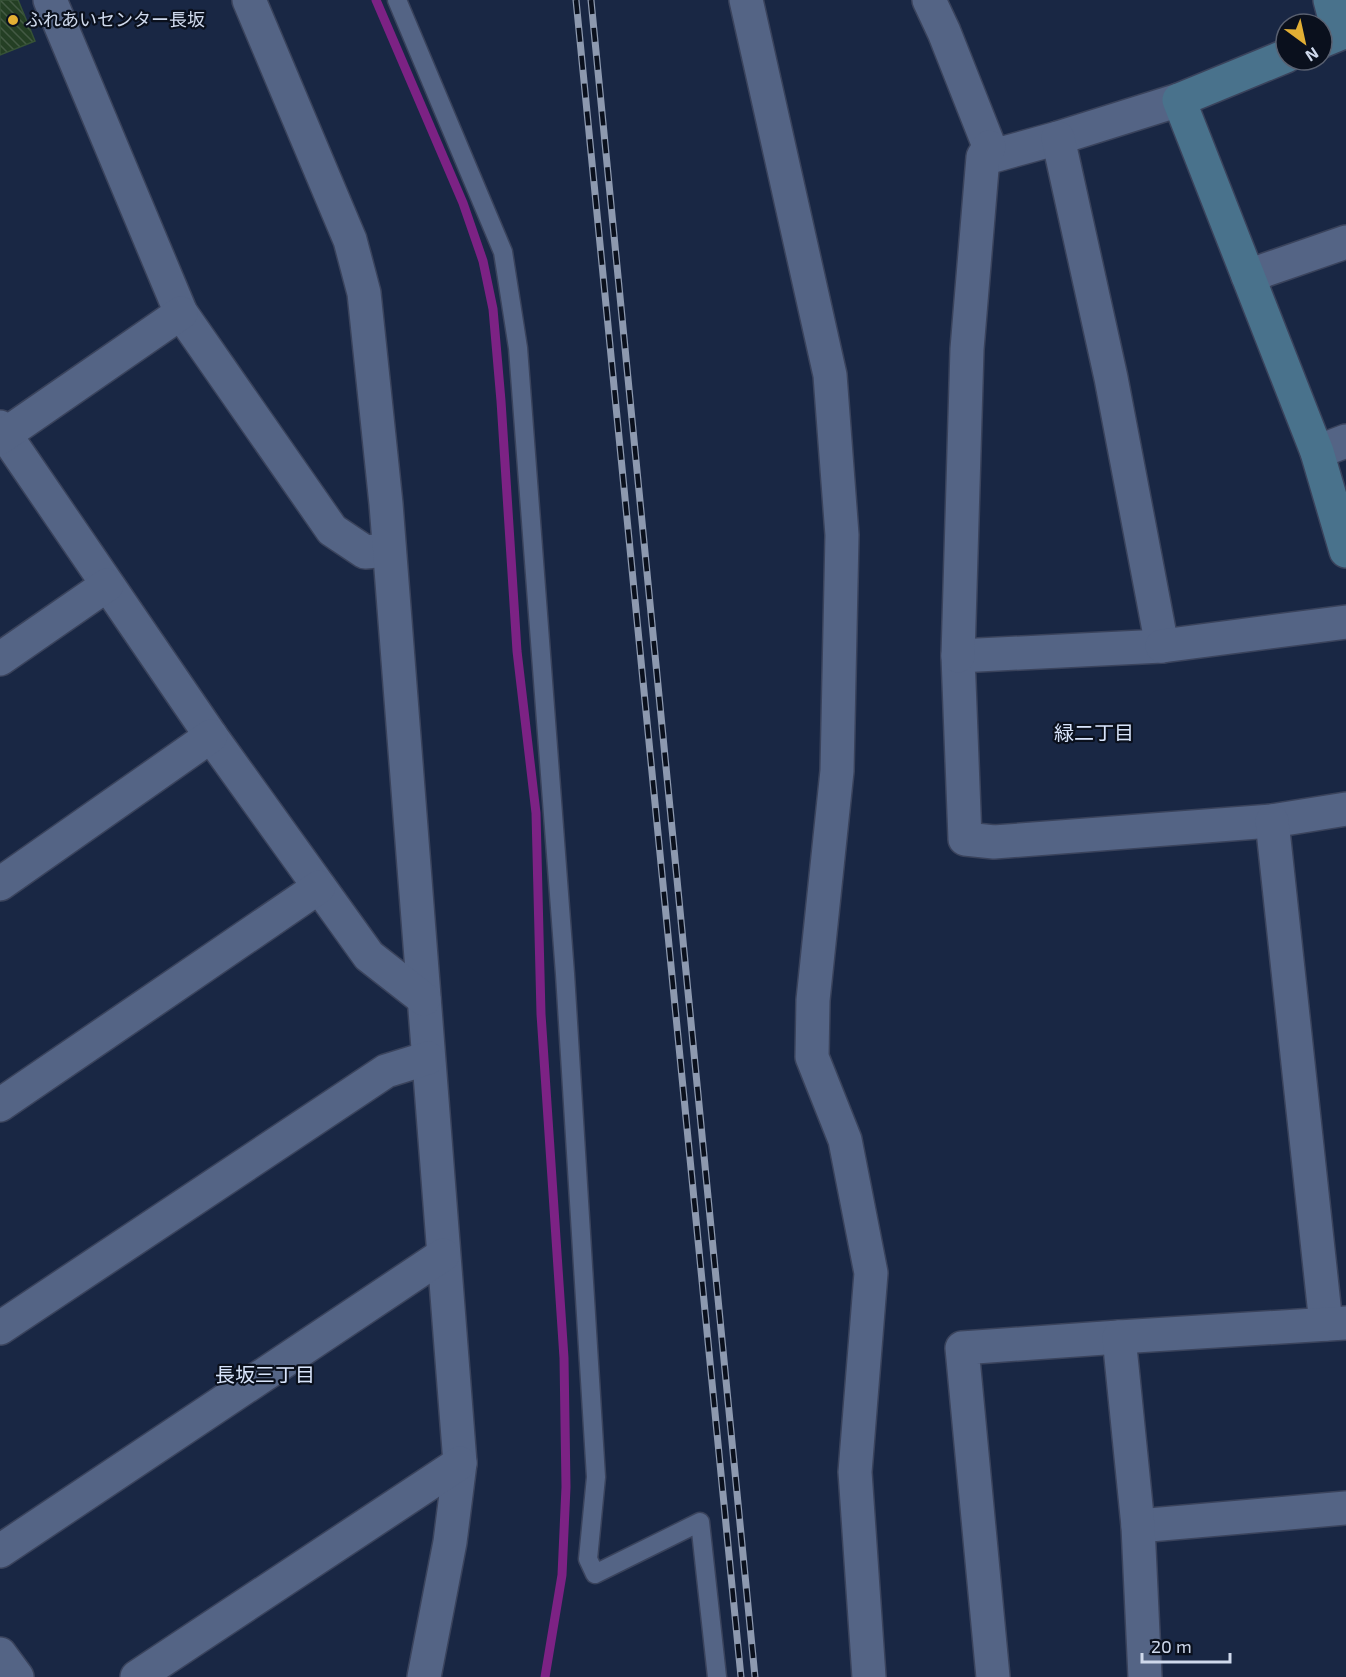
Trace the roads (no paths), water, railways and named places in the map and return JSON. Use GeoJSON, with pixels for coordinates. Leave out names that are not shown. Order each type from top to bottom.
{"type":"FeatureCollection","features":[{"type":"Feature","properties":{"kind":"street"},"geometry":{"type":"LineString","coordinates":[[50,0],[181,313],[332,530],[365,552],[389,550]]}},
{"type":"Feature","properties":{"kind":"street"},"geometry":{"type":"LineString","coordinates":[[249,0],[350,240],[361,282],[385,492],[460,1463],[450,1542],[424,1677]]}},
{"type":"Feature","properties":{"kind":"street"},"geometry":{"type":"LineString","coordinates":[[746,0],[830,375],[842,523],[837,771],[813,1000],[812,1057],[845,1140],[871,1272],[855,1472],[869,1677]]}},
{"type":"Feature","properties":{"kind":"street"},"geometry":{"type":"LineString","coordinates":[[929,0],[993,156],[1179,100],[1274,61]]}},
{"type":"Feature","properties":{"kind":"street"},"geometry":{"type":"LineString","coordinates":[[1330,0],[1336,36]]}},
{"type":"Feature","properties":{"kind":"street"},"geometry":{"type":"LineString","coordinates":[[1179,100],[1248,276],[1332,446],[1346,551]]}},
{"type":"Feature","properties":{"kind":"street"},"geometry":{"type":"LineString","coordinates":[[1058,138],[1111,378],[1162,646]]}},
{"type":"Feature","properties":{"kind":"street"},"geometry":{"type":"LineString","coordinates":[[989,147],[983,157],[967,349],[958,656],[965,839],[994,842],[1272,821],[1346,809]]}},
{"type":"Feature","properties":{"kind":"street"},"geometry":{"type":"LineString","coordinates":[[1248,276],[1346,242]]}},
{"type":"Feature","properties":{"kind":"street"},"geometry":{"type":"LineString","coordinates":[[181,313],[2,433],[211,736],[369,956],[424,999]]}},
{"type":"Feature","properties":{"kind":"street"},"geometry":{"type":"LineString","coordinates":[[0,659],[108,585]]}},
{"type":"Feature","properties":{"kind":"street"},"geometry":{"type":"LineString","coordinates":[[958,656],[1162,646],[1346,622]]}},
{"type":"Feature","properties":{"kind":"street"},"geometry":{"type":"LineString","coordinates":[[0,884],[211,736]]}},
{"type":"Feature","properties":{"kind":"street"},"geometry":{"type":"LineString","coordinates":[[993,1677],[962,1347],[1336,1323],[1272,821]]}},
{"type":"Feature","properties":{"kind":"street"},"geometry":{"type":"LineString","coordinates":[[0,1105],[319,887]]}},
{"type":"Feature","properties":{"kind":"street"},"geometry":{"type":"LineString","coordinates":[[0,1328],[386,1071],[428,1058]]}},
{"type":"Feature","properties":{"kind":"street"},"geometry":{"type":"LineString","coordinates":[[0,1551],[443,1255]]}},
{"type":"Feature","properties":{"kind":"street"},"geometry":{"type":"LineString","coordinates":[[1119,1337],[1138,1526],[1145,1677]]}},
{"type":"Feature","properties":{"kind":"street"},"geometry":{"type":"LineString","coordinates":[[137,1677],[460,1463]]}},
{"type":"Feature","properties":{"kind":"street"},"geometry":{"type":"LineString","coordinates":[[1138,1526],[1346,1508]]}},
{"type":"Feature","properties":{"kind":"street"},"geometry":{"type":"LineString","coordinates":[[0,1654],[17,1677]]}},
{"type":"Feature","properties":{"kind":"lane"},"geometry":{"type":"LineString","coordinates":[[397,0],[503,252],[518,348],[565,974],[596,1477],[588,1559],[595,1574],[700,1522],[717,1677]]}},
{"type":"Feature","properties":{"kind":"waterway"},"geometry":{"type":"LineString","coordinates":[[376,0],[463,203],[483,261],[493,309],[517,651],[536,813],[541,1014],[564,1358],[566,1487],[562,1575],[545,1677]]}},
{"type":"Feature","properties":{"kind":"railway"},"geometry":{"type":"LineString","coordinates":[[576,0],[741,1677]]}},
{"type":"Feature","properties":{"kind":"railway"},"geometry":{"type":"LineString","coordinates":[[591,0],[755,1677]]}},
{"type":"Feature","properties":{"kind":"place","name":"ふれあいセンター長坂"},"geometry":{"type":"Point","coordinates":[13,20]}},
{"type":"Feature","properties":{"kind":"district","name":"緑二丁目"},"geometry":{"type":"Point","coordinates":[1094,733]}},
{"type":"Feature","properties":{"kind":"district","name":"長坂三丁目"},"geometry":{"type":"Point","coordinates":[265,1375]}}]}
